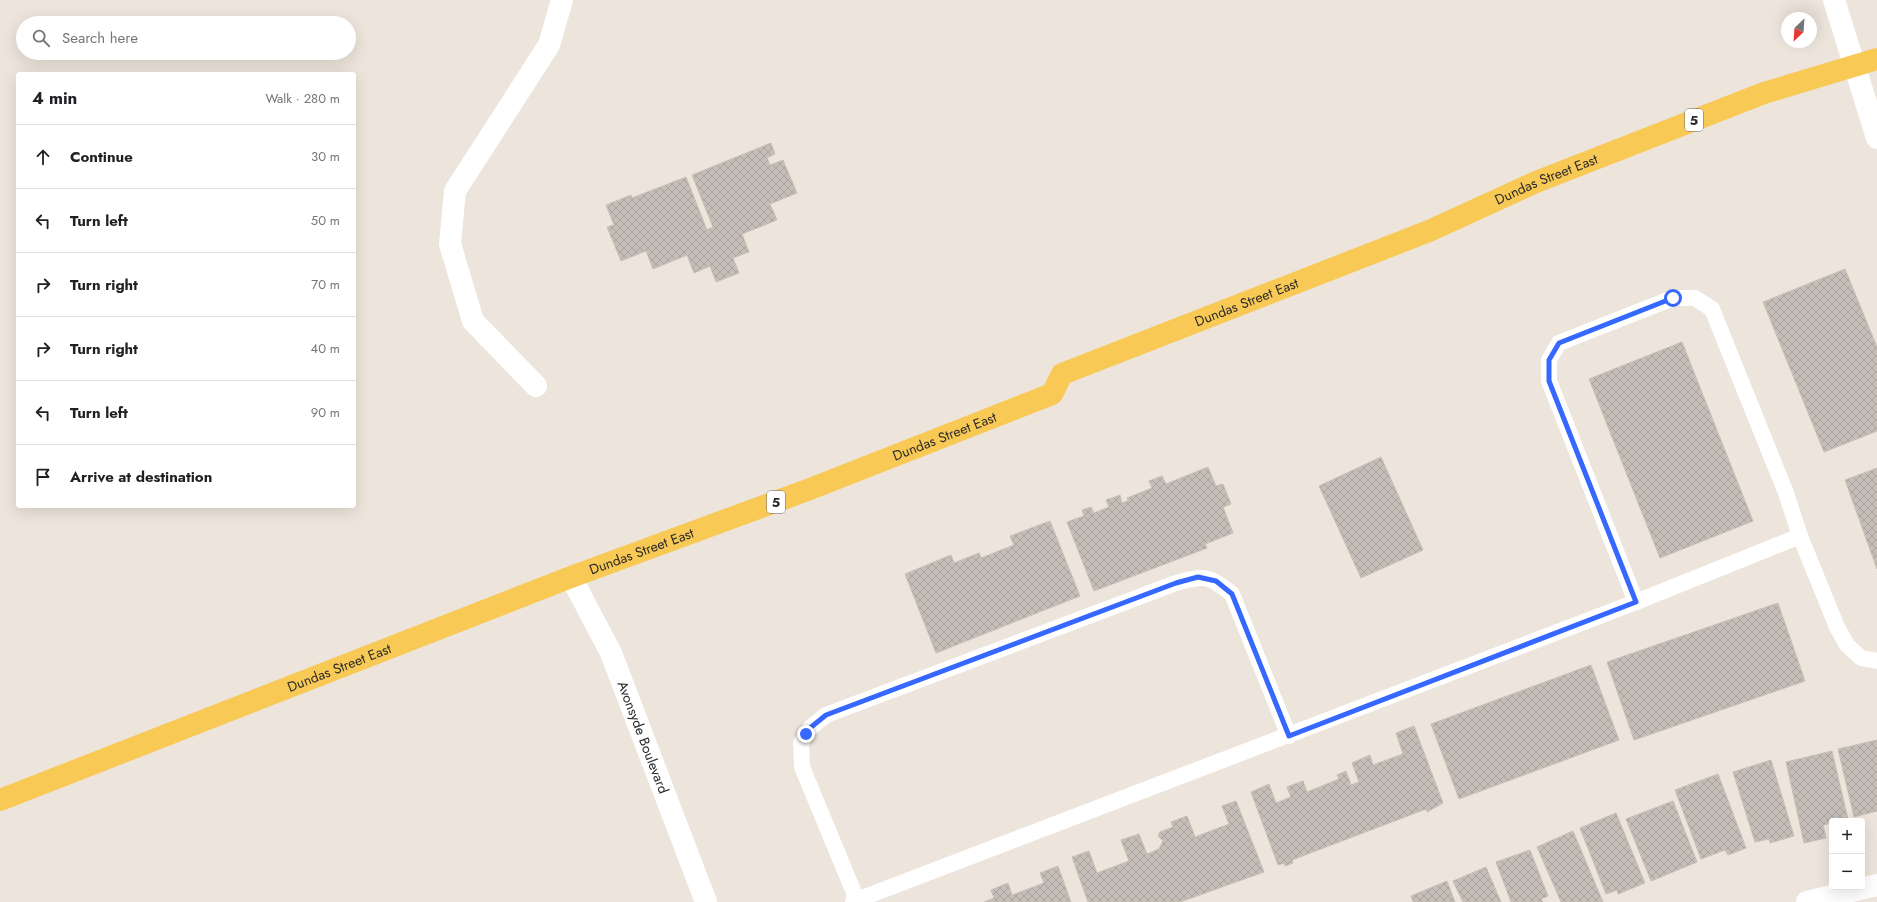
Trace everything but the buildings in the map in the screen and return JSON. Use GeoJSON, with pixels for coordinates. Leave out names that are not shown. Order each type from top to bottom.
{"type":"FeatureCollection","features":[{"type":"Feature","properties":{"kind":"main road","name":"Dundas Street East"},"geometry":{"type":"LineString","coordinates":[[0,800],[571,577],[810,489],[1052,394],[1062,374],[1429,231],[1536,182],[1764,92],[1877,60]]}},
{"type":"Feature","properties":{"kind":"street"},"geometry":{"type":"LineString","coordinates":[[536,386],[473,321],[450,244],[455,191],[550,45],[562,0]]}},
{"type":"Feature","properties":{"kind":"street"},"geometry":{"type":"LineString","coordinates":[[1834,0],[1877,138]]}},
{"type":"Feature","properties":{"kind":"street","name":"Avonsyde Boulevard"},"geometry":{"type":"LineString","coordinates":[[571,577],[611,653],[706,902]]}},
{"type":"Feature","properties":{"kind":"street"},"geometry":{"type":"LineString","coordinates":[[1807,902],[1877,885]]}},
{"type":"Feature","properties":{"kind":"lane"},"geometry":{"type":"LineString","coordinates":[[1636,602],[1549,381],[1549,360],[1559,343],[1654,304],[1673,298],[1695,298],[1712,308],[1786,493],[1800,536],[1837,627],[1847,645],[1861,658],[1877,661]]}},
{"type":"Feature","properties":{"kind":"lane"},"geometry":{"type":"LineString","coordinates":[[1289,736],[1232,594],[1216,581],[1198,577],[1176,583],[826,715],[810,728],[801,743],[802,767],[856,901],[1289,736],[1636,602],[1800,536]]}},
{"type":"Feature","properties":{"kind":"route"},"geometry":{"type":"LineString","coordinates":[[806,734],[810,728],[826,715],[1176,583],[1198,577],[1216,581],[1232,594],[1289,736],[1636,602],[1549,381],[1549,360],[1559,343],[1654,304],[1673,298]]}}]}
